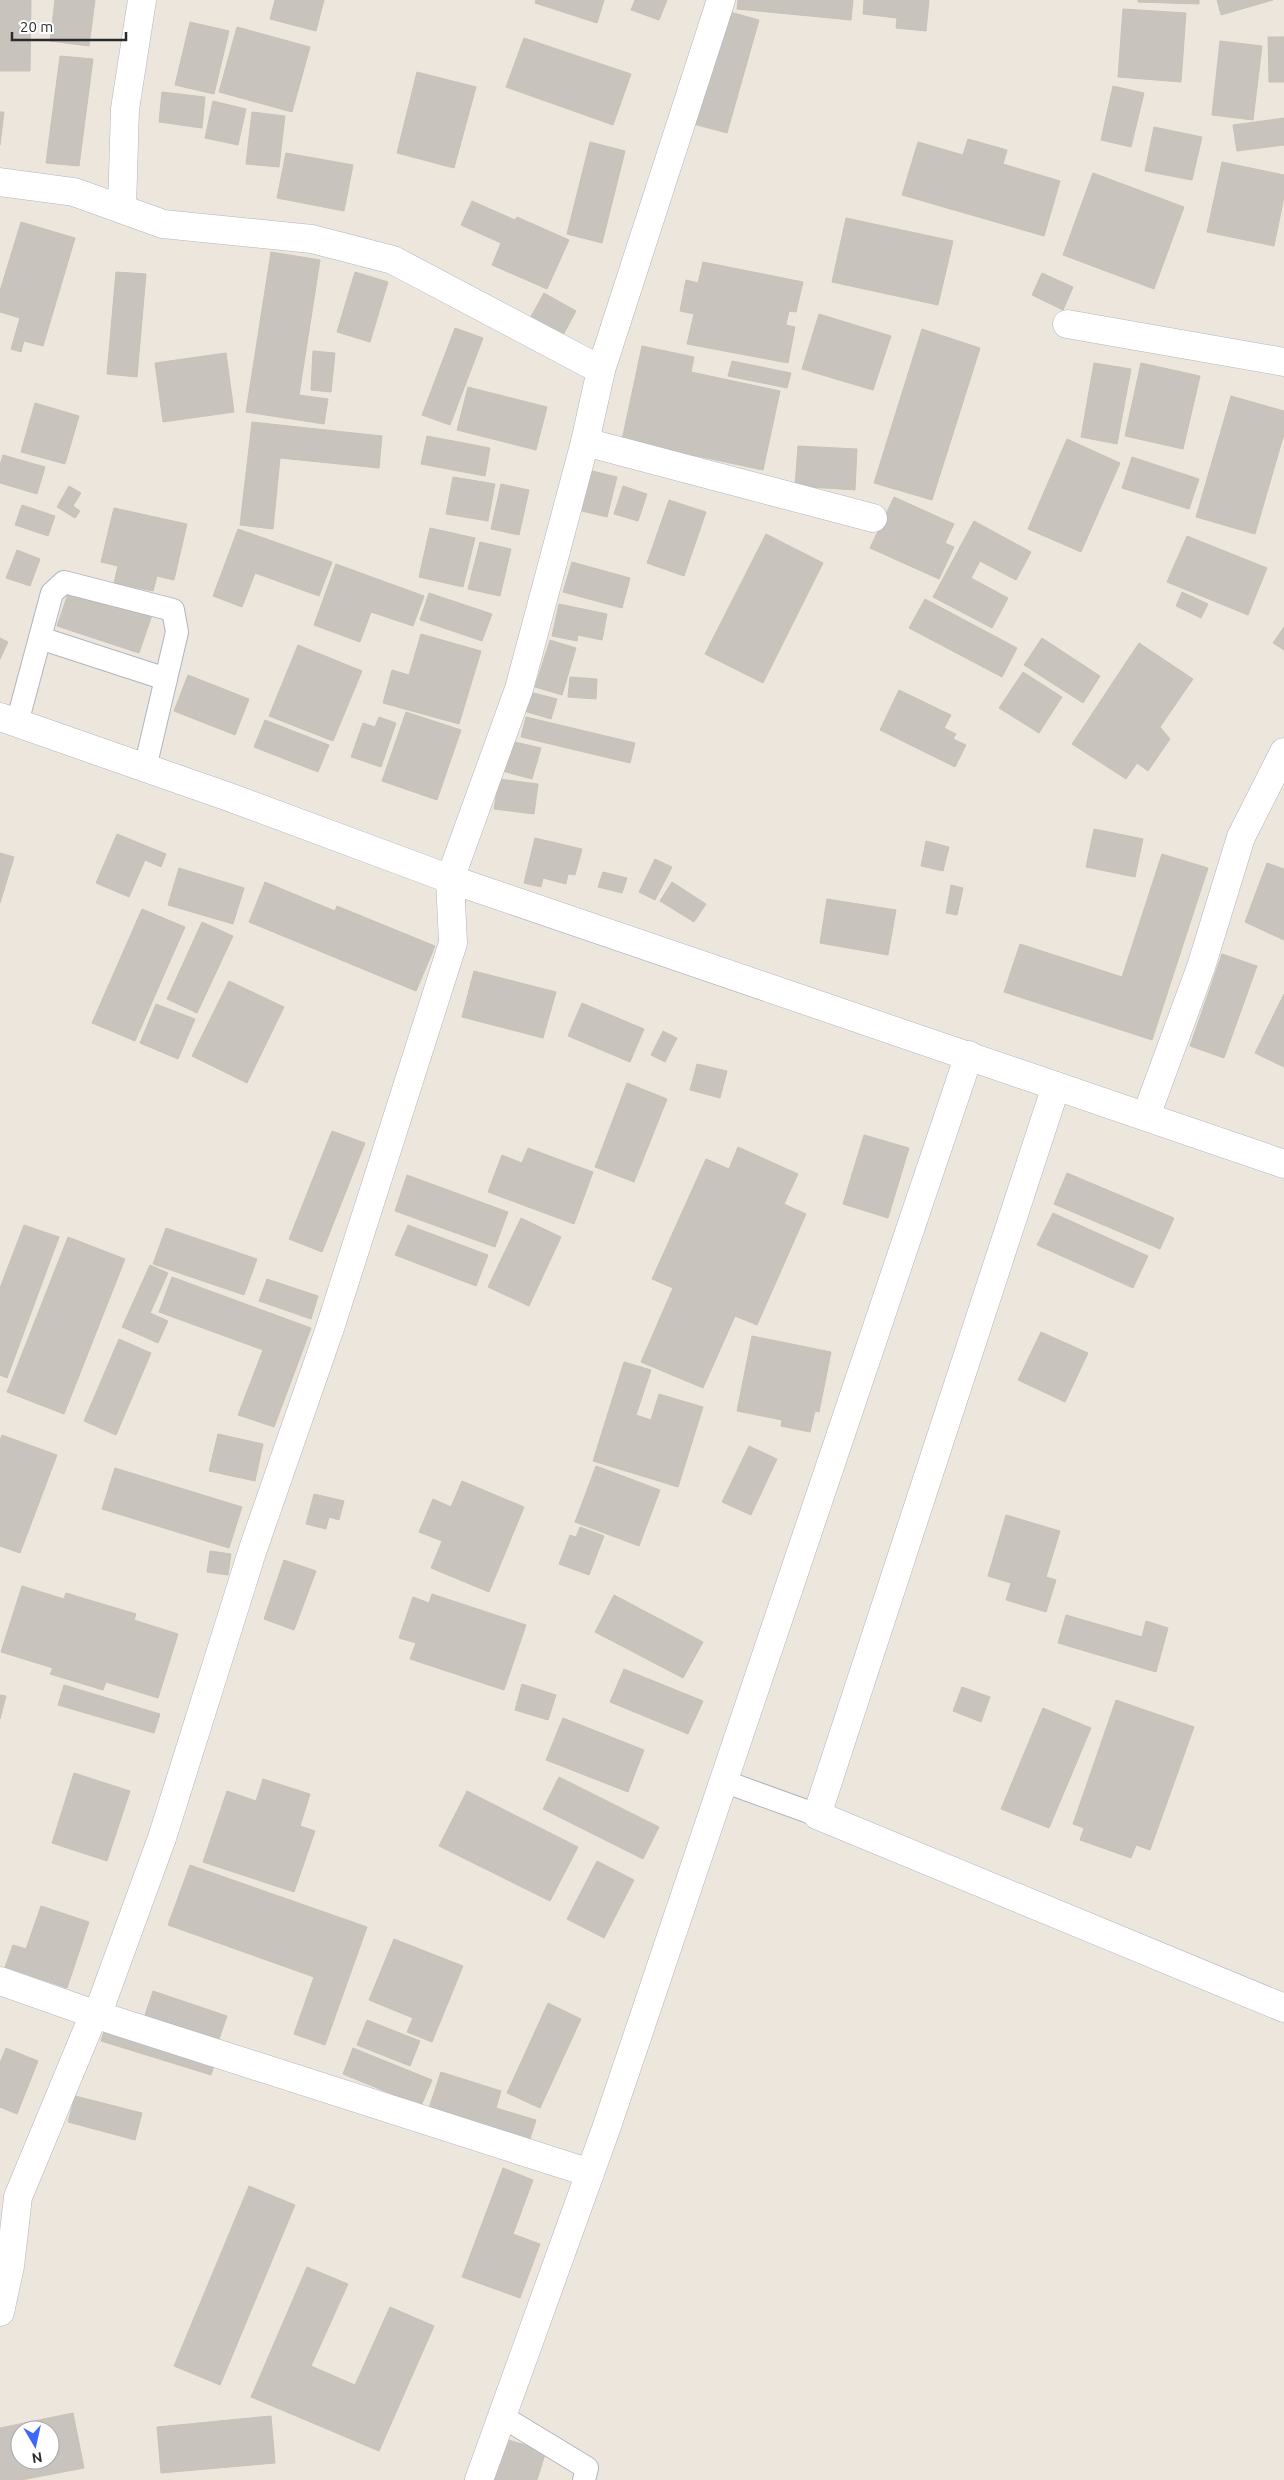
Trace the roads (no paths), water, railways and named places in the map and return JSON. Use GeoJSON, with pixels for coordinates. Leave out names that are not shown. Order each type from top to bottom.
{"type":"FeatureCollection","features":[{"type":"Feature","properties":{"kind":"street"},"geometry":{"type":"LineString","coordinates":[[122,208],[125,108],[142,0]]}},
{"type":"Feature","properties":{"kind":"street"},"geometry":{"type":"LineString","coordinates":[[0,2312],[10,2266],[18,2197],[96,2014],[162,1838],[252,1552],[330,1328],[453,943],[450,879],[519,689],[585,442],[601,370],[721,0]]}},
{"type":"Feature","properties":{"kind":"street"},"geometry":{"type":"LineString","coordinates":[[0,182],[74,192],[163,224],[312,239],[393,260],[601,370]]}},
{"type":"Feature","properties":{"kind":"street"},"geometry":{"type":"LineString","coordinates":[[1067,324],[1284,362]]}},
{"type":"Feature","properties":{"kind":"street"},"geometry":{"type":"LineString","coordinates":[[585,442],[873,518]]}},
{"type":"Feature","properties":{"kind":"street"},"geometry":{"type":"LineString","coordinates":[[9,720],[450,879],[1284,1164]]}},
{"type":"Feature","properties":{"kind":"street"},"geometry":{"type":"LineString","coordinates":[[1146,1116],[1201,967],[1241,837],[1284,752]]}},
{"type":"Feature","properties":{"kind":"street"},"geometry":{"type":"LineString","coordinates":[[479,2480],[590,2173],[969,1055]]}},
{"type":"Feature","properties":{"kind":"street"},"geometry":{"type":"LineString","coordinates":[[1056,1086],[817,1815],[1284,2008]]}},
{"type":"Feature","properties":{"kind":"street"},"geometry":{"type":"LineString","coordinates":[[0,1981],[96,2014],[590,2173]]}},
{"type":"Feature","properties":{"kind":"lane"},"geometry":{"type":"LineString","coordinates":[[9,720],[40,638],[52,593],[64,582],[173,610],[177,632],[145,768]]}},
{"type":"Feature","properties":{"kind":"lane"},"geometry":{"type":"LineString","coordinates":[[40,638],[166,679]]}},
{"type":"Feature","properties":{"kind":"lane"},"geometry":{"type":"LineString","coordinates":[[723,1781],[817,1815]]}},
{"type":"Feature","properties":{"kind":"lane"},"geometry":{"type":"LineString","coordinates":[[503,2417],[586,2468],[584,2480]]}}]}
